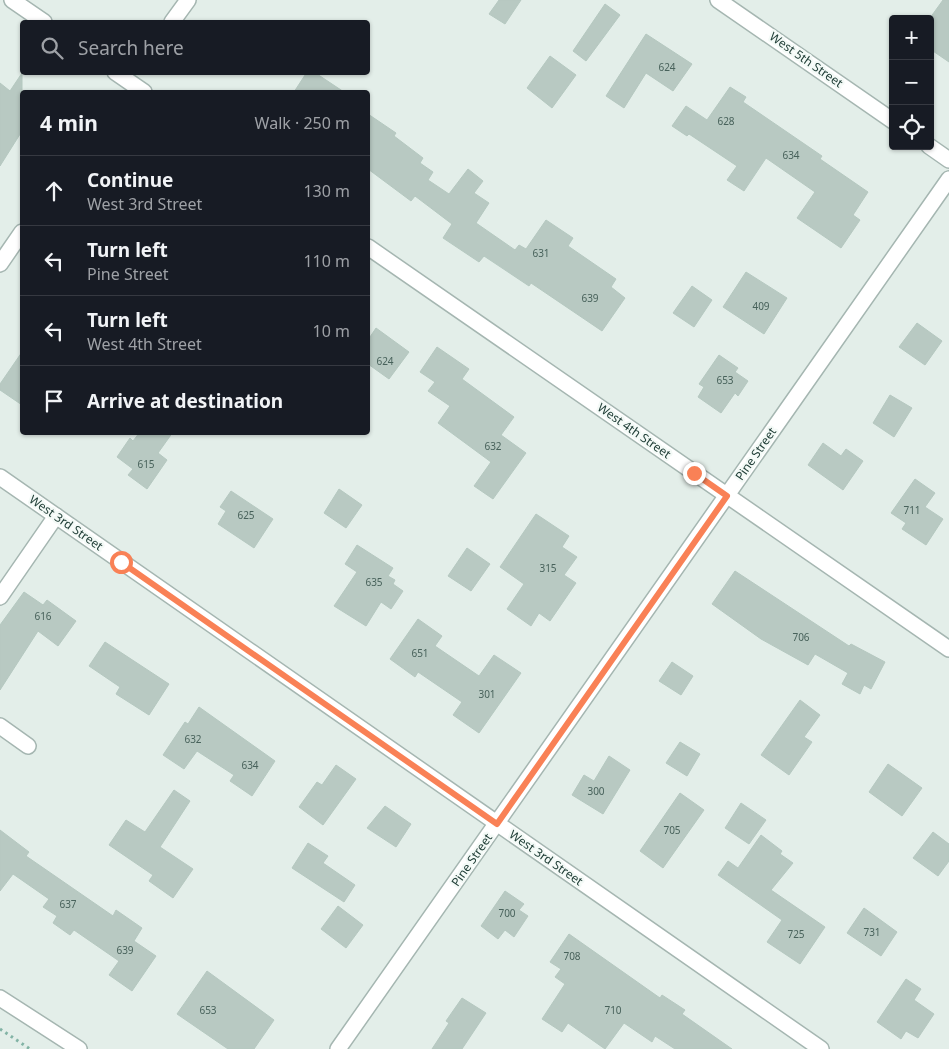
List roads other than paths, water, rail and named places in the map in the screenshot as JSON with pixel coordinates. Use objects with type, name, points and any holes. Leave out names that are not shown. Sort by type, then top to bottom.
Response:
[{"type":"street","points":[[12,0],[41,20]]},
{"type":"street","points":[[173,20],[188,0]]},
{"type":"street","name":"West 5th Street","points":[[718,0],[889,118]]},
{"type":"street","points":[[129,82],[141,90]]},
{"type":"street","points":[[934,150],[949,160]]},
{"type":"street","name":"Pine Street","points":[[338,1049],[949,179]]},
{"type":"street","points":[[0,264],[20,235]]},
{"type":"street","name":"West 4th Street","points":[[370,248],[949,650]]},
{"type":"street","name":"West 3rd Street","points":[[0,477],[821,1049]]},
{"type":"street","points":[[0,597],[56,516]]},
{"type":"street","points":[[0,726],[28,746]]},
{"type":"street","points":[[0,998],[80,1049]]}]
